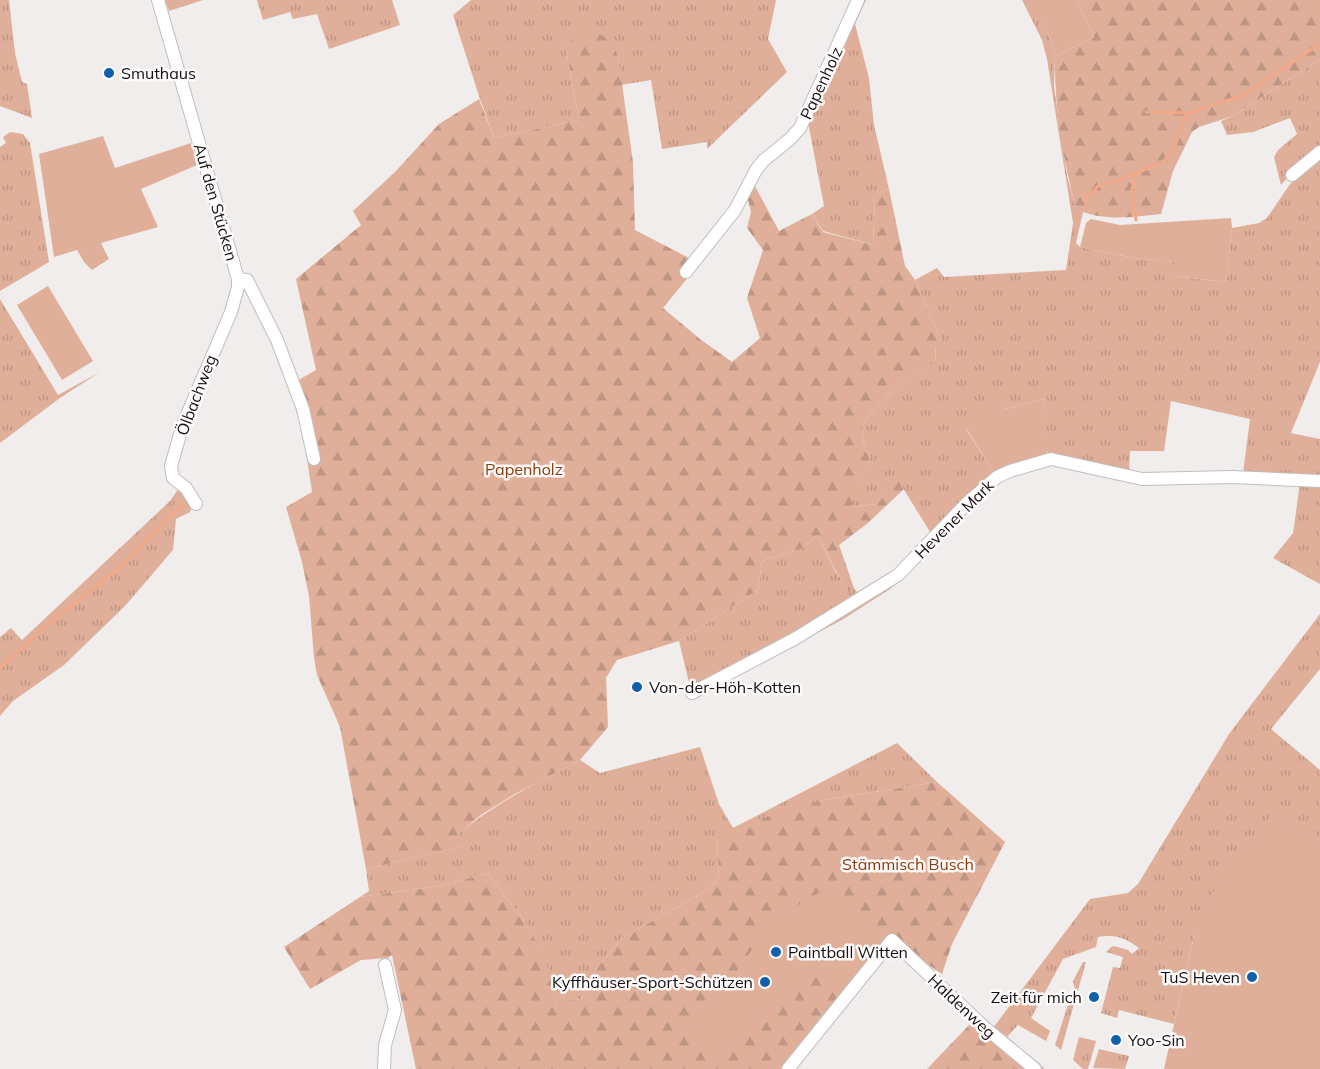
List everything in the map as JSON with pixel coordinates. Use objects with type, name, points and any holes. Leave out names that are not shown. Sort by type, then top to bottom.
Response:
[{"type":"street","name":"Auf den Stücken","points":[[158,0],[238,279],[247,280],[277,340],[303,410],[314,459]]},
{"type":"street","name":"Papenholz","points":[[686,272],[735,210],[763,161],[800,128],[858,0]]},
{"type":"street","points":[[1292,175],[1320,152]]},
{"type":"street","name":"Ölbachweg","points":[[196,504],[186,488],[173,478],[171,466],[191,403],[231,312],[238,279]]},
{"type":"street","name":"Hevener Mark","points":[[692,693],[796,638],[898,575],[967,503],[997,477],[1010,471],[1051,459],[1142,480],[1232,477],[1320,481]]},
{"type":"street","name":"Haldenweg","points":[[788,1069],[892,940],[982,1026],[1035,1069]]},
{"type":"street","points":[[384,1069],[385,1045],[395,1010],[385,965]]},
{"type":"green space","points":[[0,0],[9,0],[15,53],[22,82],[27,84],[32,118],[0,106]]},
{"type":"green space","points":[[165,0],[203,0],[169,11]]},
{"type":"green space","points":[[257,0],[392,0],[400,25],[329,49],[317,14],[293,19],[290,12],[263,20]]},
{"type":"green space","points":[[471,0],[776,0],[768,39],[787,72],[707,149],[707,142],[662,149],[651,80],[621,85],[618,56],[565,44],[579,120],[494,138],[453,15]]},
{"type":"green space","points":[[861,0],[866,0],[855,24],[869,78],[874,125],[889,189],[875,194],[873,245],[823,231],[812,214],[824,206],[807,117]]},
{"type":"green space","points":[[1022,0],[1032,0],[1050,37],[1055,56],[1054,87],[1067,176],[1076,208],[1083,212],[1076,243],[1080,247],[1134,258],[1175,262],[1174,276],[1226,282],[1232,228],[1259,223],[1267,218],[1290,184],[1320,158],[1320,362],[1291,433],[1320,439],[1320,475],[1243,473],[1250,419],[1171,401],[1164,451],[1130,451],[1129,474],[1165,475],[1140,477],[1140,482],[1048,463],[1044,399],[1005,409],[1002,405],[966,429],[995,474],[993,486],[958,518],[959,520],[916,566],[890,589],[842,620],[689,699],[690,687],[679,641],[758,590],[762,561],[801,549],[818,535],[834,569],[849,590],[854,588],[858,593],[874,584],[879,590],[888,584],[909,567],[935,540],[898,480],[877,504],[850,507],[870,458],[862,434],[867,418],[895,390],[936,360],[935,346],[941,340],[915,280],[937,268],[944,277],[1066,270],[1073,223],[1047,59],[1042,40]]},
{"type":"green space","points":[[1031,0],[1077,0],[1094,37],[1055,56],[1050,37]]},
{"type":"green space","points":[[1077,0],[1320,0],[1320,59],[1233,116],[1199,127],[1192,132],[1173,171],[1161,214],[1118,218],[1097,216],[1076,209],[1063,152],[1058,114],[1055,56],[1094,37]]},
{"type":"green space","name":"Papenholz","points":[[590,28],[611,41],[618,56],[633,162],[635,230],[689,258],[687,261],[690,275],[663,308],[732,362],[760,338],[747,298],[763,250],[747,228],[751,212],[747,196],[755,186],[779,231],[812,214],[823,232],[873,245],[875,194],[889,189],[905,266],[915,280],[941,340],[935,347],[936,361],[895,390],[867,418],[862,434],[870,458],[851,507],[877,504],[898,479],[904,489],[868,523],[839,545],[854,588],[849,591],[834,568],[818,535],[801,549],[762,561],[758,590],[679,641],[617,660],[606,678],[608,727],[580,760],[513,795],[481,815],[457,835],[465,846],[366,869],[340,727],[317,675],[309,596],[286,507],[312,492],[300,413],[290,385],[316,370],[296,279],[361,225],[353,211],[395,172],[439,124],[479,99],[494,138],[579,120],[565,44]]},
{"type":"green space","points":[[1320,59],[1320,148],[1293,171],[1281,185],[1274,157],[1278,150],[1297,134],[1290,118],[1253,132],[1227,135],[1221,121],[1233,116]]},
{"type":"green space","points":[[10,132],[23,134],[30,143],[49,262],[0,291],[0,147],[6,143],[3,137]]},
{"type":"green space","points":[[103,136],[115,168],[191,143],[197,165],[141,189],[158,227],[101,243],[109,259],[92,270],[77,250],[54,257],[39,154]]},
{"type":"green space","points":[[1231,218],[1226,282],[1174,276],[1174,262],[1134,258],[1080,247],[1086,223],[1091,219],[1120,225]]},
{"type":"green space","points":[[48,286],[93,361],[62,380],[17,305]]},
{"type":"green space","points":[[0,299],[58,395],[100,372],[60,398],[0,443]]},
{"type":"green space","points":[[1044,399],[1048,449],[1045,456],[995,474],[966,428],[1002,404],[1005,409]]},
{"type":"green space","points":[[1300,483],[1320,485],[1320,584],[1273,558],[1293,533]]},
{"type":"green space","points":[[179,488],[192,506],[190,512],[176,519],[173,550],[125,606],[64,665],[13,701],[0,716],[0,637],[11,628],[22,640],[170,501]]},
{"type":"green space","points":[[1320,614],[1320,669],[1271,729],[1320,770],[1320,844],[1195,931],[1174,1024],[1119,1010],[1117,1018],[1101,1013],[1113,967],[1120,968],[1123,957],[1106,952],[1114,946],[1128,950],[1132,954],[1139,948],[1129,942],[1115,937],[1098,937],[1096,947],[1063,959],[1031,1018],[1050,1031],[1046,1041],[1018,1025],[1007,1037],[1045,1069],[1042,1069],[993,1028],[1090,899],[1128,893],[1138,884],[1229,734]]},
{"type":"green space","points":[[897,743],[937,782],[823,800],[717,840],[719,876],[710,889],[622,938],[597,968],[581,999],[556,1003],[545,960],[525,922],[488,873],[439,886],[360,897],[369,891],[366,869],[464,846],[457,835],[486,813],[516,794],[580,760],[600,773],[700,747],[719,804],[733,828]]},
{"type":"green space","name":"Stämmisch Busch","points":[[937,782],[1005,842],[952,944],[942,974],[889,938],[783,1069],[416,1069],[392,955],[388,958],[361,960],[310,989],[284,947],[360,897],[439,886],[488,873],[525,922],[546,960],[556,1002],[581,999],[597,968],[622,938],[710,889],[719,876],[717,840],[732,828],[823,800]]},
{"type":"green space","name":"TuS Heven","points":[[1272,814],[1320,842],[1320,1069],[1164,1069],[1197,913]]},
{"type":"green space","name":"Kyffhäuser-Sport-Schützen","points":[[829,887],[886,939],[842,996],[818,968],[716,1055],[689,1038],[774,919]]},
{"type":"green space","points":[[1083,962],[1086,962],[1078,990],[1075,990],[1073,981]]},
{"type":"green space","points":[[1076,997],[1061,1050],[1055,1045],[1070,998]]},
{"type":"green space","points":[[972,1022],[1027,1069],[927,1069]]},
{"type":"green space","points":[[1079,1037],[1096,1041],[1088,1069],[1083,1069],[1073,1060]]},
{"type":"green space","points":[[1099,1049],[1129,1056],[1125,1069],[1093,1068]]},
{"type":"waterway","points":[[1088,209],[1085,196],[1089,196],[1098,186],[1161,163],[1168,157],[1175,146],[1184,121],[1191,113],[1242,96],[1320,44]]},
{"type":"waterway","points":[[1146,112],[1191,113]]},
{"type":"waterway","points":[[1136,174],[1132,189],[1136,220]]},
{"type":"waterway","points":[[0,668],[57,617],[121,567],[174,512],[185,505]]},
{"type":"place","name":"Smuthaus","points":[[109,73]]},
{"type":"place","name":"Von-der-Höh-Kotten","points":[[637,687]]},
{"type":"place","name":"Paintball Witten","points":[[776,952]]},
{"type":"place","name":"TuS Heven","points":[[1252,977]]},
{"type":"place","name":"Kyffhäuser-Sport-Schützen","points":[[765,982]]},
{"type":"place","name":"Zeit für mich","points":[[1094,997]]},
{"type":"place","name":"Yoo-Sin","points":[[1116,1040]]}]
